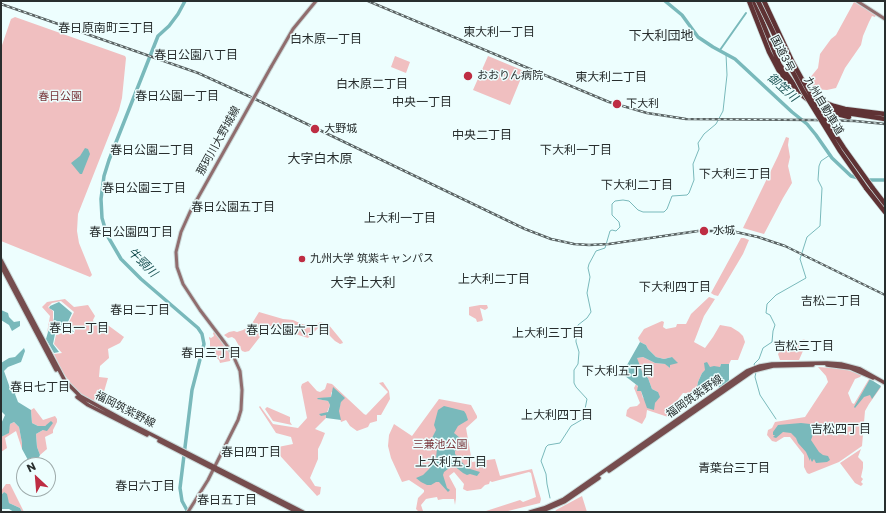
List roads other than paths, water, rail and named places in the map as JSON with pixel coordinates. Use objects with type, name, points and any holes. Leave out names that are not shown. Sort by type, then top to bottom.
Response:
[{"type":"highway","name":"国道3号","points":[[751,1],[780,70],[793,83],[822,104],[847,113],[885,118]]},
{"type":"highway","name":"九州自動車道","points":[[758,1],[806,96],[840,151],[885,212]]},
{"type":"highway","name":"九州自動車道","points":[[764,1],[792,61],[810,94],[844,148],[885,204]]},
{"type":"highway","name":"国道3号","points":[[822,104],[845,109],[885,114]]},
{"type":"highway","points":[[822,104],[840,104]]},
{"type":"highway","points":[[822,104],[830,112],[849,117]]},
{"type":"main road","name":"那珂川大野城線","points":[[188,512],[214,468],[238,420],[241,410],[242,395],[240,371],[232,353],[183,284],[177,267],[176,252],[181,232],[190,212],[293,28],[316,1]]},
{"type":"main road","points":[[857,1],[885,19]]},
{"type":"main road","name":"福岡筑紫野線","points":[[1,260],[60,372],[70,387],[86,401],[297,512]]},
{"type":"main road","name":"福岡筑紫野線","points":[[1,266],[61,379],[72,393],[88,405],[182,451]]},
{"type":"main road","name":"福岡筑紫野線","points":[[530,512],[544,509],[574,495],[740,380],[760,369],[779,366],[842,366],[860,372],[885,385]]},
{"type":"main road","name":"福岡筑紫野線","points":[[214,468],[303,512]]},
{"type":"main road","name":"福岡筑紫野線","points":[[540,512],[544,509]]},
{"type":"water","points":[[85,148],[88,149],[90,154],[82,174],[80,174],[71,163],[80,156]]},
{"type":"water","points":[[59,302],[72,313],[67,324],[74,332],[61,330],[55,334],[53,344],[59,352],[54,353],[46,339],[50,325],[53,323],[54,318],[54,311],[49,308],[50,306]]},
{"type":"water","points":[[1,310],[8,313],[9,317],[14,322],[20,321],[20,326],[12,331],[9,325],[1,320]]},
{"type":"water","points":[[640,342],[646,345],[656,357],[664,359],[672,357],[678,363],[670,365],[670,368],[665,364],[655,363],[643,357],[637,358],[643,374],[648,378],[652,389],[658,392],[660,397],[655,403],[654,410],[647,408],[641,391],[637,391],[638,386],[625,376],[623,372]]},
{"type":"water","points":[[24,348],[25,351],[21,362],[8,367],[4,371],[10,388],[17,390],[15,394],[18,402],[31,410],[32,423],[38,426],[45,426],[51,421],[53,423],[47,431],[43,430],[36,434],[37,447],[40,455],[39,457],[26,457],[22,449],[19,427],[14,422],[10,424],[9,433],[1,437],[1,424],[5,415],[1,411],[1,363],[9,358],[15,357]]},
{"type":"water","points":[[707,362],[710,367],[720,367],[721,364],[729,364],[729,380],[719,388],[717,382],[714,380],[710,382],[706,385],[700,396],[696,394],[698,382],[705,370],[704,363]]},
{"type":"water","points":[[870,379],[881,386],[872,399],[870,395],[864,397],[855,408],[854,407]]},
{"type":"water","points":[[333,387],[345,398],[341,402],[339,411],[341,420],[326,418],[326,415],[321,416],[319,414],[328,412],[330,405],[328,401],[317,399],[331,397]]},
{"type":"water","points":[[444,406],[464,411],[466,414],[468,420],[458,426],[454,433],[460,438],[457,441],[458,447],[455,454],[467,468],[480,472],[477,476],[470,474],[467,475],[453,465],[444,472],[443,475],[447,488],[450,490],[448,492],[439,482],[427,485],[416,478],[423,475],[430,468],[430,465],[436,458],[437,448],[432,443],[432,438],[436,430],[434,425],[438,410]]},
{"type":"water","points":[[801,423],[810,424],[815,429],[811,440],[819,452],[828,456],[830,460],[827,462],[816,463],[814,459],[812,462],[810,458],[810,461],[806,452],[791,433],[783,432],[776,438],[773,437],[775,435],[773,435],[773,432],[778,425]]},
{"type":"water","points":[[4,492],[7,494],[9,503],[20,508],[22,512],[1,509],[1,495]]},
{"type":"waterway","name":"牛頸川","points":[[185,1],[169,26],[158,36],[109,160],[104,176],[101,199],[102,218],[107,235],[121,259],[141,279],[198,328],[202,334],[204,344],[192,390],[180,488],[182,501],[188,512]]},
{"type":"waterway","name":"御笠川","points":[[665,1],[682,15],[698,37],[735,59],[807,124],[832,158],[851,176],[866,180],[885,180]]},
{"type":"waterway","points":[[720,50],[746,13]]},
{"type":"waterway","points":[[550,498],[546,474],[541,461],[546,447],[548,445],[560,443],[571,426],[583,419],[587,399],[574,383],[574,370],[578,364],[579,352],[576,342],[576,332],[578,325],[587,318],[591,312],[587,293],[590,277],[588,268],[589,264],[596,251],[605,248],[610,231],[616,231],[620,227],[619,222],[612,215],[612,204],[615,201],[623,200],[629,201],[638,210],[643,212],[664,212],[667,209],[672,196],[687,195],[689,193],[694,180],[693,164],[699,149],[698,143],[704,134],[716,124],[723,111],[727,75],[726,54]]},
{"type":"waterway","points":[[755,367],[754,364],[759,359],[763,348],[772,342],[775,325],[770,315],[766,313],[767,304],[776,295],[806,278],[800,259],[807,237],[820,226],[822,188],[818,180],[819,166],[821,161],[830,155]]},
{"type":"waterway","points":[[756,372],[755,377],[760,395],[776,419]]},
{"type":"railway","points":[[368,1],[609,102],[647,113],[686,119],[855,121],[885,124]]},
{"type":"railway","points":[[1,4],[198,73],[525,229],[551,239],[574,244],[589,245],[609,244],[698,231],[736,232],[758,237],[785,246],[885,295]]},
{"type":"place","name":"おおりん病院","points":[[468,76]]},
{"type":"place","name":"下大利","points":[[617,104]]},
{"type":"place","name":"大野城","points":[[315,129]]},
{"type":"place","name":"水城","points":[[704,231]]},
{"type":"place","name":"九州大学 筑紫キャンパス","points":[[302,259]]},
{"type":"district","name":"春日原南町三丁目","points":[[106,29]]},
{"type":"district","name":"東大利一丁目","points":[[499,33]]},
{"type":"district","name":"下大利団地","points":[[661,37]]},
{"type":"district","name":"白木原一丁目","points":[[326,40]]},
{"type":"district","name":"春日公園八丁目","points":[[196,56]]},
{"type":"district","name":"東大利二丁目","points":[[611,78]]},
{"type":"district","name":"白木原二丁目","points":[[372,85]]},
{"type":"district","name":"春日公園一丁目","points":[[177,97]]},
{"type":"district","name":"中央一丁目","points":[[422,103]]},
{"type":"district","name":"中央二丁目","points":[[482,136]]},
{"type":"district","name":"春日公園二丁目","points":[[152,151]]},
{"type":"district","name":"下大利一丁目","points":[[576,151]]},
{"type":"district","name":"大字白木原","points":[[320,160]]},
{"type":"district","name":"下大利三丁目","points":[[735,175]]},
{"type":"district","name":"下大利二丁目","points":[[637,186]]},
{"type":"district","name":"春日公園三丁目","points":[[144,189]]},
{"type":"district","name":"春日公園五丁目","points":[[233,208]]},
{"type":"district","name":"上大利一丁目","points":[[400,219]]},
{"type":"district","name":"春日公園四丁目","points":[[131,233]]},
{"type":"district","name":"上大利二丁目","points":[[494,280]]},
{"type":"district","name":"大字上大利","points":[[363,284]]},
{"type":"district","name":"下大利四丁目","points":[[675,288]]},
{"type":"district","name":"吉松二丁目","points":[[831,302]]},
{"type":"district","name":"春日二丁目","points":[[140,311]]},
{"type":"district","name":"春日一丁目","points":[[79,329]]},
{"type":"district","name":"春日公園六丁目","points":[[288,331]]},
{"type":"district","name":"上大利三丁目","points":[[548,334]]},
{"type":"district","name":"吉松三丁目","points":[[804,347]]},
{"type":"district","name":"春日三丁目","points":[[211,354]]},
{"type":"district","name":"下大利五丁目","points":[[618,372]]},
{"type":"district","name":"春日七丁目","points":[[40,388]]},
{"type":"district","name":"上大利四丁目","points":[[557,416]]},
{"type":"district","name":"吉松四丁目","points":[[841,430]]},
{"type":"district","name":"春日四丁目","points":[[251,453]]},
{"type":"district","name":"上大利五丁目","points":[[451,463]]},
{"type":"district","name":"青葉台三丁目","points":[[734,469]]},
{"type":"district","name":"春日六丁目","points":[[145,487]]},
{"type":"district","name":"春日五丁目","points":[[227,501]]},
{"type":"park label","name":"春日公園","points":[[60,97]]},
{"type":"park label","name":"三兼池公園","points":[[440,445]]}]
